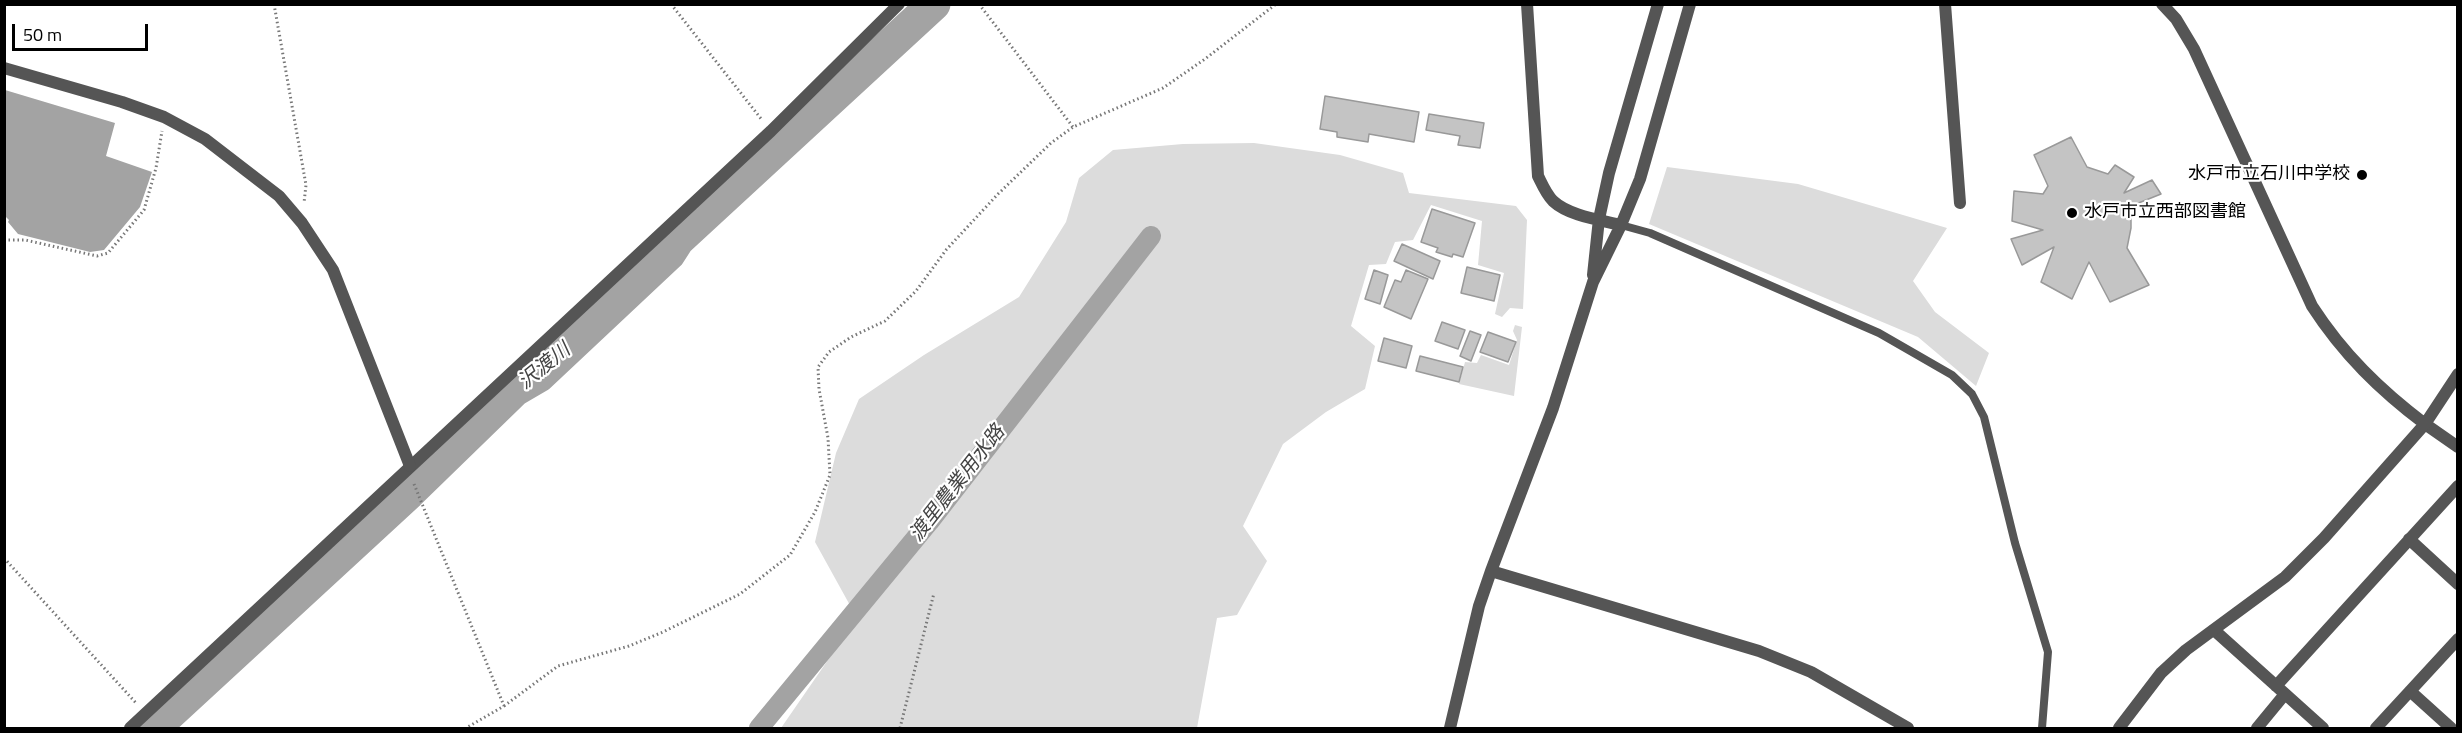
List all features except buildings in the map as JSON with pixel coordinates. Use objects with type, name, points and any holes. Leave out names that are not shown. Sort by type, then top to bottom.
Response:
[{"type":"street","points":[[130,729],[771,131],[899,4]]},
{"type":"street","points":[[1527,4],[1538,176],[1554,202],[1570,210],[1622,225]]},
{"type":"street","points":[[1593,282],[1599,219],[1609,173],[1658,4]]},
{"type":"street","points":[[1450,729],[1479,606],[1553,408],[1593,282],[1622,225],[1640,179],[1690,4]]},
{"type":"street","points":[[1945,4],[1960,203]]},
{"type":"street","points":[[2162,4],[2176,19],[2194,49],[2312,306],[2332,337],[2358,366],[2426,424],[2457,447]]},
{"type":"street","points":[[4,68],[122,102],[164,117],[205,139],[279,196],[302,223],[333,270],[410,466]]},
{"type":"street","points":[[2119,729],[2161,673],[2186,650],[2285,577],[2324,538],[2426,424],[2457,374]]},
{"type":"street","points":[[2257,729],[2281,690],[2457,486]]},
{"type":"street","points":[[2409,539],[2457,584]]},
{"type":"street","points":[[1491,571],[1759,651],[1811,672],[1908,729]]},
{"type":"street","points":[[2214,630],[2323,729]]},
{"type":"street","points":[[2376,729],[2457,639]]},
{"type":"street","points":[[2410,691],[2451,729]]},
{"type":"lane","points":[[1622,225],[1650,233],[1879,333],[1952,375],[1972,394],[1984,417],[2014,543],[2048,652],[2042,729]]},
{"type":"path","points":[[274,4],[306,185],[302,223]]},
{"type":"path","points":[[671,4],[771,131]]},
{"type":"path","points":[[979,4],[1073,127]]},
{"type":"path","points":[[466,729],[504,706],[558,666],[629,646],[663,632],[740,594],[790,555],[815,512],[830,475],[828,438],[819,389],[818,367],[829,352],[850,337],[885,321],[916,291],[946,250],[998,194],[1051,143],[1073,127],[1163,88],[1276,4]]},
{"type":"path","points":[[4,240],[25,240],[97,256],[108,253],[144,210],[156,168],[164,117]]},
{"type":"path","points":[[417,492],[504,706]]},
{"type":"path","points":[[4,558],[146,714]]},
{"type":"path","points":[[900,729],[934,593]]},
{"type":"shaded area","points":[[5,90],[115,123],[106,156],[152,172],[140,207],[104,250],[90,252],[18,234],[8,222],[9,220],[4,215]]},
{"type":"shaded area","points":[[1254,143],[1340,155],[1403,173],[1409,193],[1516,206],[1527,220],[1523,309],[1510,308],[1502,317],[1495,314],[1504,273],[1478,265],[1482,221],[1431,205],[1413,240],[1395,242],[1386,264],[1369,265],[1351,326],[1375,346],[1365,389],[1326,412],[1283,444],[1243,526],[1267,561],[1237,615],[1217,618],[1197,728],[781,728],[857,618],[815,542],[836,453],[859,399],[924,355],[1019,297],[1066,222],[1079,178],[1113,150],[1183,144]]},
{"type":"shaded area","points":[[1667,167],[1798,184],[1947,228],[1913,281],[1935,312],[1989,353],[1976,386],[1918,337],[1649,224]]},
{"type":"shaded area","points":[[1515,325],[1522,327],[1514,396],[1459,384],[1465,362],[1477,363],[1481,355],[1509,365],[1517,340],[1513,331]]},
{"type":"waterway","name":"沢渡川","points":[[154,728],[409,493],[515,390],[539,376],[669,254],[678,240],[934,4]]},
{"type":"waterway","name":"渡里農業用水路","points":[[759,728],[929,522],[1151,236]]},
{"type":"place","name":"水戸市立石川中学校","points":[[2362,175]]},
{"type":"place","name":"水戸市立西部図書館","points":[[2072,213]]}]
